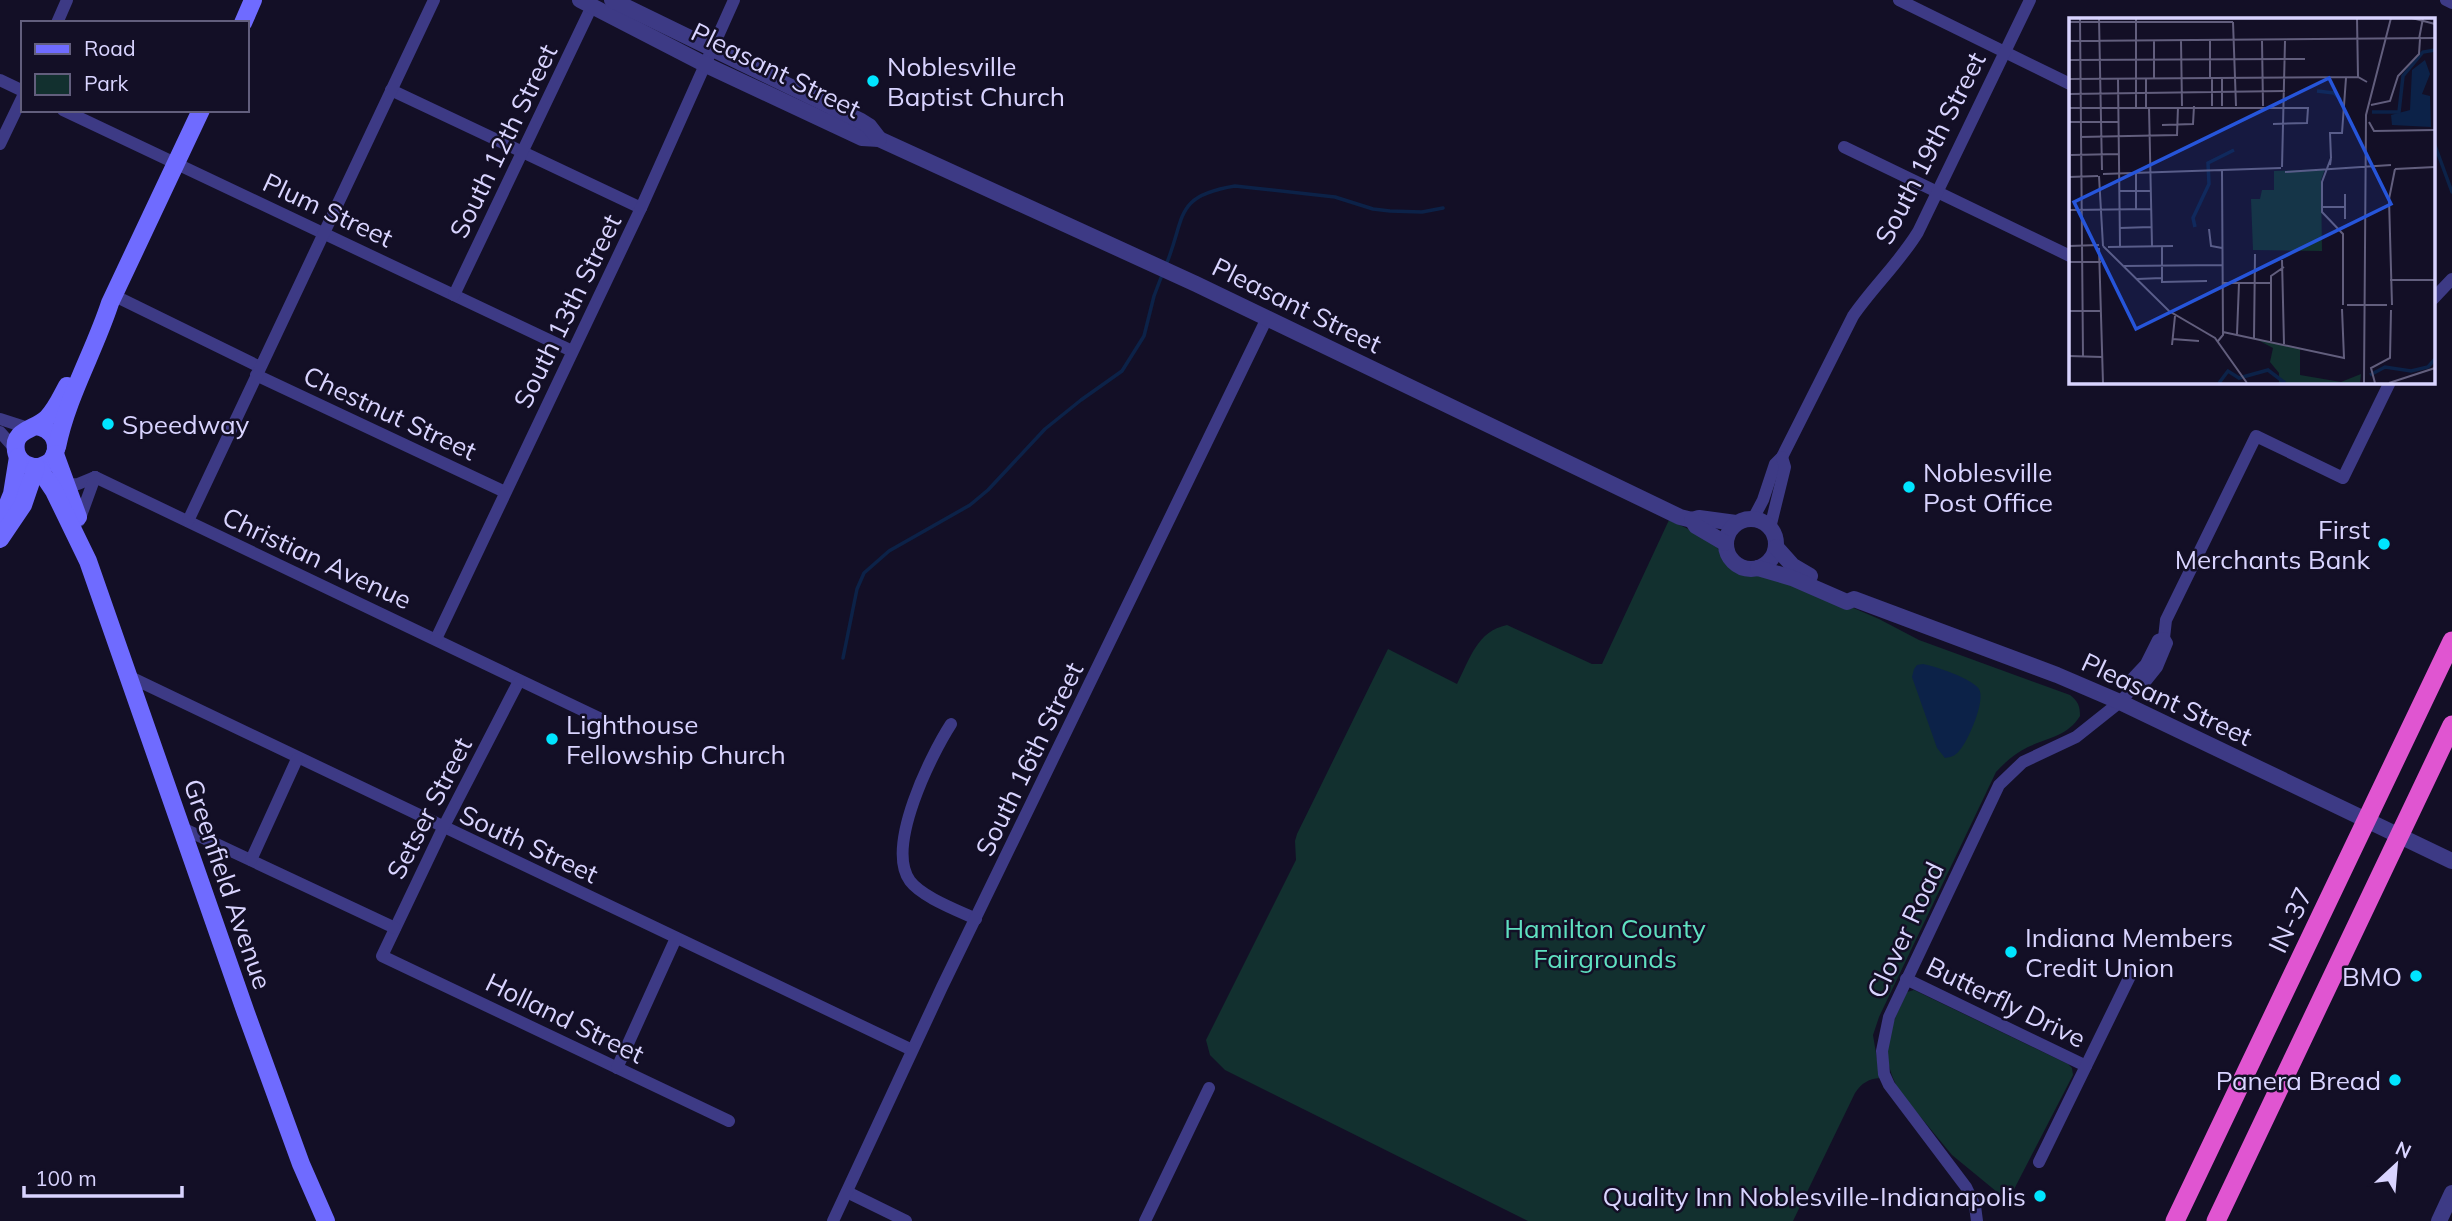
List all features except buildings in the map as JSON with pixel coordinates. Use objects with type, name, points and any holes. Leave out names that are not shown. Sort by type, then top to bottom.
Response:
[{"type":"highway","name":"IN-37","points":[[2175,1221],[2452,641]]},
{"type":"highway","points":[[2216,1221],[2452,725]]},
{"type":"main road","points":[[244,21],[253,0]]},
{"type":"main road","points":[[17,453],[25,464],[37,467],[51,461],[61,428],[112,299],[200,112]]},
{"type":"main road","points":[[0,523],[12,494],[18,437],[44,421],[54,411],[98,320],[112,299]]},
{"type":"main road","points":[[31,427],[48,430],[56,440],[56,450]]},
{"type":"main road","name":"Greenfield Avenue","points":[[56,450],[60,488],[301,1164],[326,1221]]},
{"type":"main road","points":[[0,539],[23,505],[37,467]]},
{"type":"main road","name":"Greenfield Avenue","points":[[37,467],[60,488],[79,521],[88,561]]},
{"type":"street","points":[[58,21],[67,0]]},
{"type":"street","points":[[188,521],[434,0]]},
{"type":"street","name":"Pleasant Street","points":[[612,0],[869,125],[879,139]]},
{"type":"street","name":"South 13th Street","points":[[436,639],[641,208],[734,0]]},
{"type":"street","points":[[1899,0],[2069,83]]},
{"type":"street","name":"South 19th Street","points":[[1753,519],[1763,500],[1775,464],[1782,457],[1853,316],[1865,298],[1907,251],[2030,0]]},
{"type":"street","points":[[2446,0],[2452,3]]},
{"type":"street","name":"Pleasant Street","points":[[586,3],[706,65],[862,138],[879,139],[1166,271],[1679,517],[1736,523]]},
{"type":"street","name":"South 12th Street","points":[[454,295],[523,152],[586,3]]},
{"type":"street","points":[[0,80],[21,93]]},
{"type":"street","points":[[391,89],[641,208]]},
{"type":"street","points":[[0,144],[21,98]]},
{"type":"street","name":"Plum Street","points":[[67,112],[572,351]]},
{"type":"street","points":[[1844,147],[2069,256]]},
{"type":"street","points":[[2434,298],[2452,279]]},
{"type":"street","name":"Chestnut Street","points":[[112,299],[505,492]]},
{"type":"street","name":"South 16th Street","points":[[833,1221],[912,1050],[1267,318]]},
{"type":"street","name":"Clover Road","points":[[1977,1221],[1975,1206],[1966,1187],[1896,1095],[1884,1074],[1882,1051],[1885,1029],[1906,979],[1994,793],[2006,776],[2023,762],[2076,737],[2132,689],[2141,687],[2157,667],[2167,643],[2164,638],[2166,620],[2256,436],[2343,478],[2390,383]]},
{"type":"street","points":[[0,419],[31,427]]},
{"type":"street","points":[[0,432],[17,453]]},
{"type":"street","name":"South 19th Street","points":[[1770,528],[1785,467],[1782,457]]},
{"type":"street","points":[[28,492],[78,484],[95,477]]},
{"type":"street","points":[[79,521],[95,477]]},
{"type":"street","name":"Christian Avenue","points":[[95,477],[603,720]]},
{"type":"street","points":[[1753,519],[1760,520],[1770,528],[1776,547],[1772,559],[1758,568],[1742,568],[1729,558],[1725,543],[1727,534],[1736,523],[1753,519]]},
{"type":"street","name":"Pleasant Street","points":[[1692,520],[1696,526],[1725,543]]},
{"type":"street","name":"Pleasant Street","points":[[1776,547],[1793,566],[1851,593],[1854,600]]},
{"type":"street","name":"Pleasant Street","points":[[1758,568],[1792,578],[1847,602],[1854,600],[2057,675],[2120,702],[2452,861]]},
{"type":"street","name":"South Street","points":[[128,676],[912,1050]]},
{"type":"street","name":"Setser Street","points":[[382,956],[443,828],[519,681]]},
{"type":"street","points":[[951,724],[933,753],[918,788],[902,846],[902,862],[909,880],[919,890],[976,919]]},
{"type":"street","points":[[251,860],[297,758]]},
{"type":"street","points":[[179,827],[395,928]]},
{"type":"street","points":[[617,1068],[676,939]]},
{"type":"street","name":"Holland Street","points":[[382,956],[729,1121]]},
{"type":"street","points":[[2039,1162],[2133,970]]},
{"type":"street","name":"Butterfly Drive","points":[[1906,979],[2086,1066]]},
{"type":"street","points":[[1145,1221],[1209,1088]]},
{"type":"street","points":[[847,1192],[906,1221]]},
{"type":"street","points":[[2439,1221],[2452,1193]]},
{"type":"green space","name":"Hamilton County Fairgrounds","points":[[1669,520],[1714,541],[1721,554],[1734,568],[1747,574],[1784,578],[1879,619],[1919,640],[2070,695],[2078,704],[2080,716],[2063,732],[2024,749],[1996,772],[1879,1017],[1873,1035],[1880,1078],[1866,1082],[1855,1093],[1793,1221],[1528,1221],[1225,1070],[1210,1055],[1206,1040],[1296,860],[1297,834],[1388,649],[1457,684],[1481,640],[1488,633],[1507,625],[1592,664],[1602,664]]},
{"type":"green space","points":[[1914,990],[2072,1068],[2073,1075],[2008,1201],[1952,1155],[1899,1091],[1892,1076],[1888,1063],[1888,1040],[1907,992]]},
{"type":"water","points":[[1923,664],[1962,677],[1975,685],[1981,694],[1971,730],[1963,746],[1951,757],[1945,758],[1937,748],[1912,677],[1917,665]]},
{"type":"waterway","points":[[2434,143],[2452,192]]},
{"type":"waterway","points":[[1166,265],[1185,211],[1191,203],[1215,190],[1235,186],[1335,197],[1373,209],[1390,211],[1422,212],[1443,208]]},
{"type":"waterway","points":[[843,658],[857,589],[864,573],[889,551],[970,505],[988,490],[1045,429],[1122,371],[1144,336],[1162,275]]},
{"type":"place","name":"Noblesville Baptist Church","points":[[873,81]]},
{"type":"place","name":"Speedway","points":[[108,424]]},
{"type":"place","name":"Noblesville Post Office","points":[[1909,487]]},
{"type":"place","name":"First Merchants Bank","points":[[2384,544]]},
{"type":"place","name":"Lighthouse Fellowship Church","points":[[552,739]]},
{"type":"place","name":"Indiana Members Credit Union","points":[[2011,952]]},
{"type":"place","name":"BMO","points":[[2416,976]]},
{"type":"place","name":"Panera Bread","points":[[2395,1080]]},
{"type":"place","name":"Quality Inn Noblesville-Indianapolis","points":[[2040,1196]]}]
